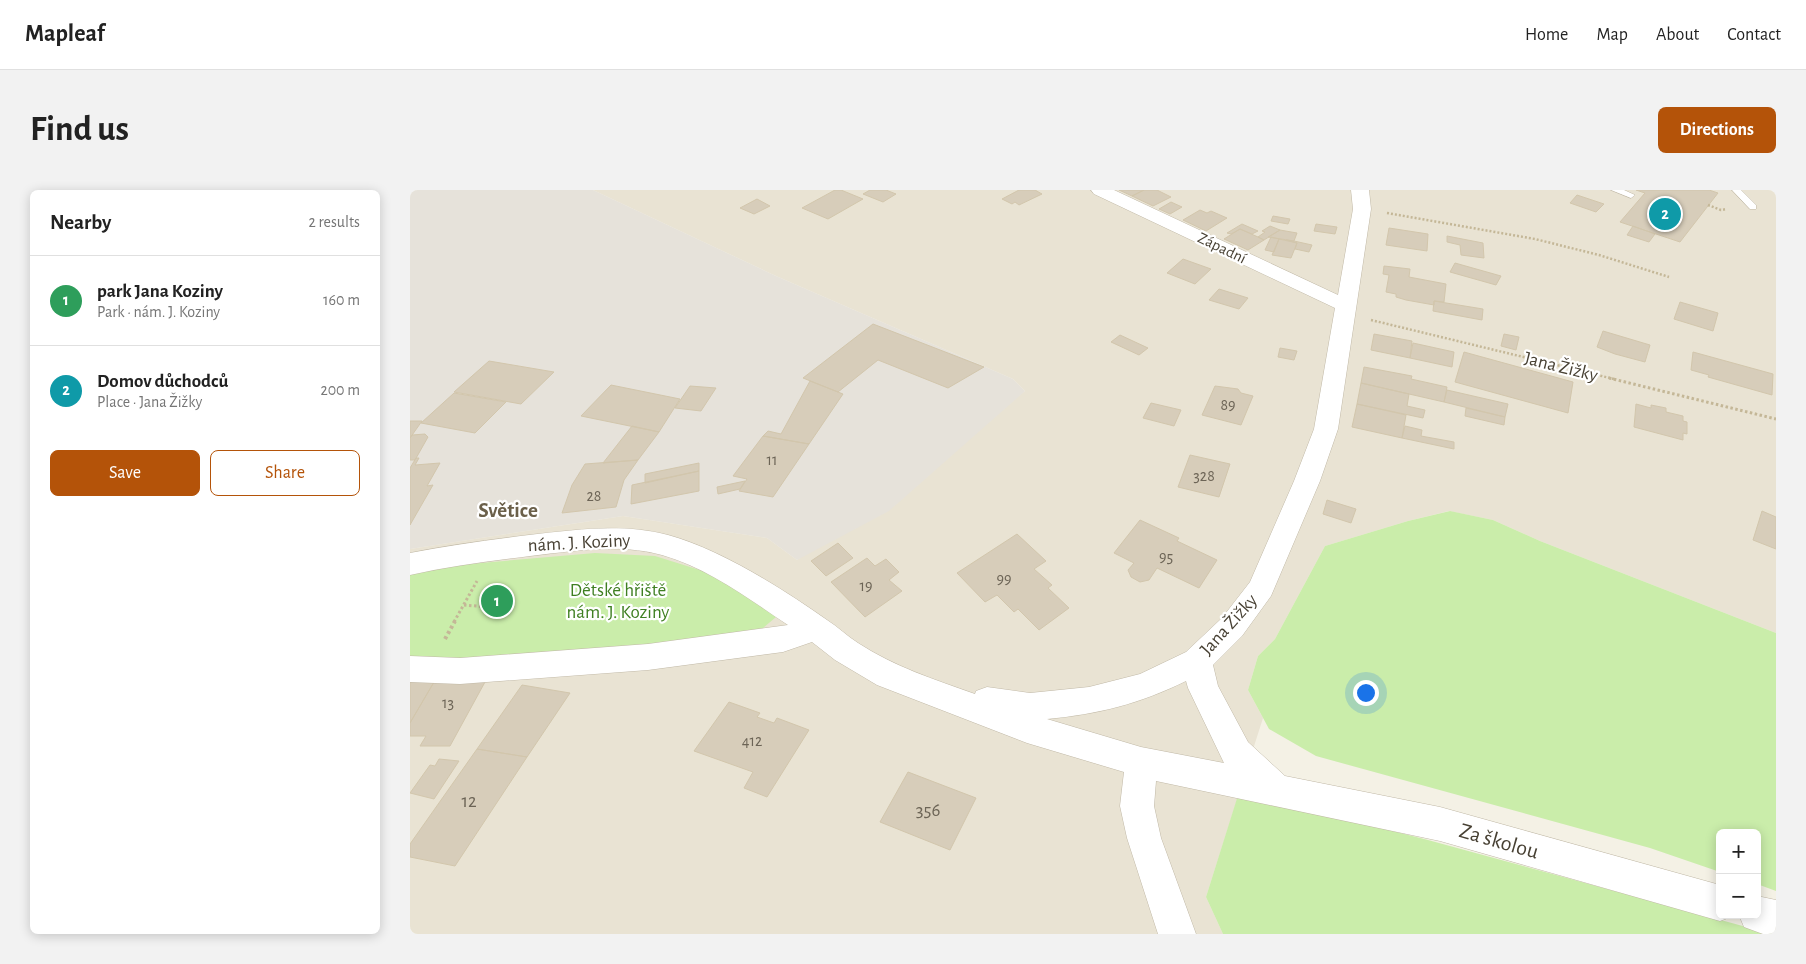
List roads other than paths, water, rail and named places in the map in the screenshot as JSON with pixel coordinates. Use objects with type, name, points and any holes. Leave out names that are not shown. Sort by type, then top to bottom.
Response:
[{"type":"street","name":"Západní","points":[[1100,190],[1314,292],[1345,309]]},
{"type":"street","name":"Jana Žižky","points":[[946,696],[1030,707],[1089,701],[1145,686],[1196,661],[1232,627],[1261,588],[1307,481],[1326,429],[1361,199]]},
{"type":"street","name":"nám. J. Koziny","points":[[410,564],[451,555],[588,539],[635,539],[668,546],[720,568],[816,628],[846,651],[888,676],[946,696]]},
{"type":"street","points":[[419,670],[460,671],[648,657],[782,639],[816,628]]},
{"type":"street","points":[[1196,661],[1203,688],[1236,753],[1276,790]]},
{"type":"street","name":"Za školou","points":[[946,696],[1027,728],[1141,762],[1440,824],[1716,903]]},
{"type":"street","points":[[1141,762],[1137,806],[1144,838],[1177,934]]},
{"type":"street","points":[[1761,915],[1776,920]]},
{"type":"lane","points":[[1615,190],[1631,195]]},
{"type":"lane","points":[[1736,190],[1753,207]]},
{"type":"place","name":"Domov důchodců","points":[[1665,214]]},
{"type":"place","name":"park Jana Koziny","points":[[497,601]]},
{"type":"district","name":"Světice","points":[[508,510]]},
{"type":"park label","name":"Dětské hřiště nám. J. Koziny","points":[[618,601]]}]
